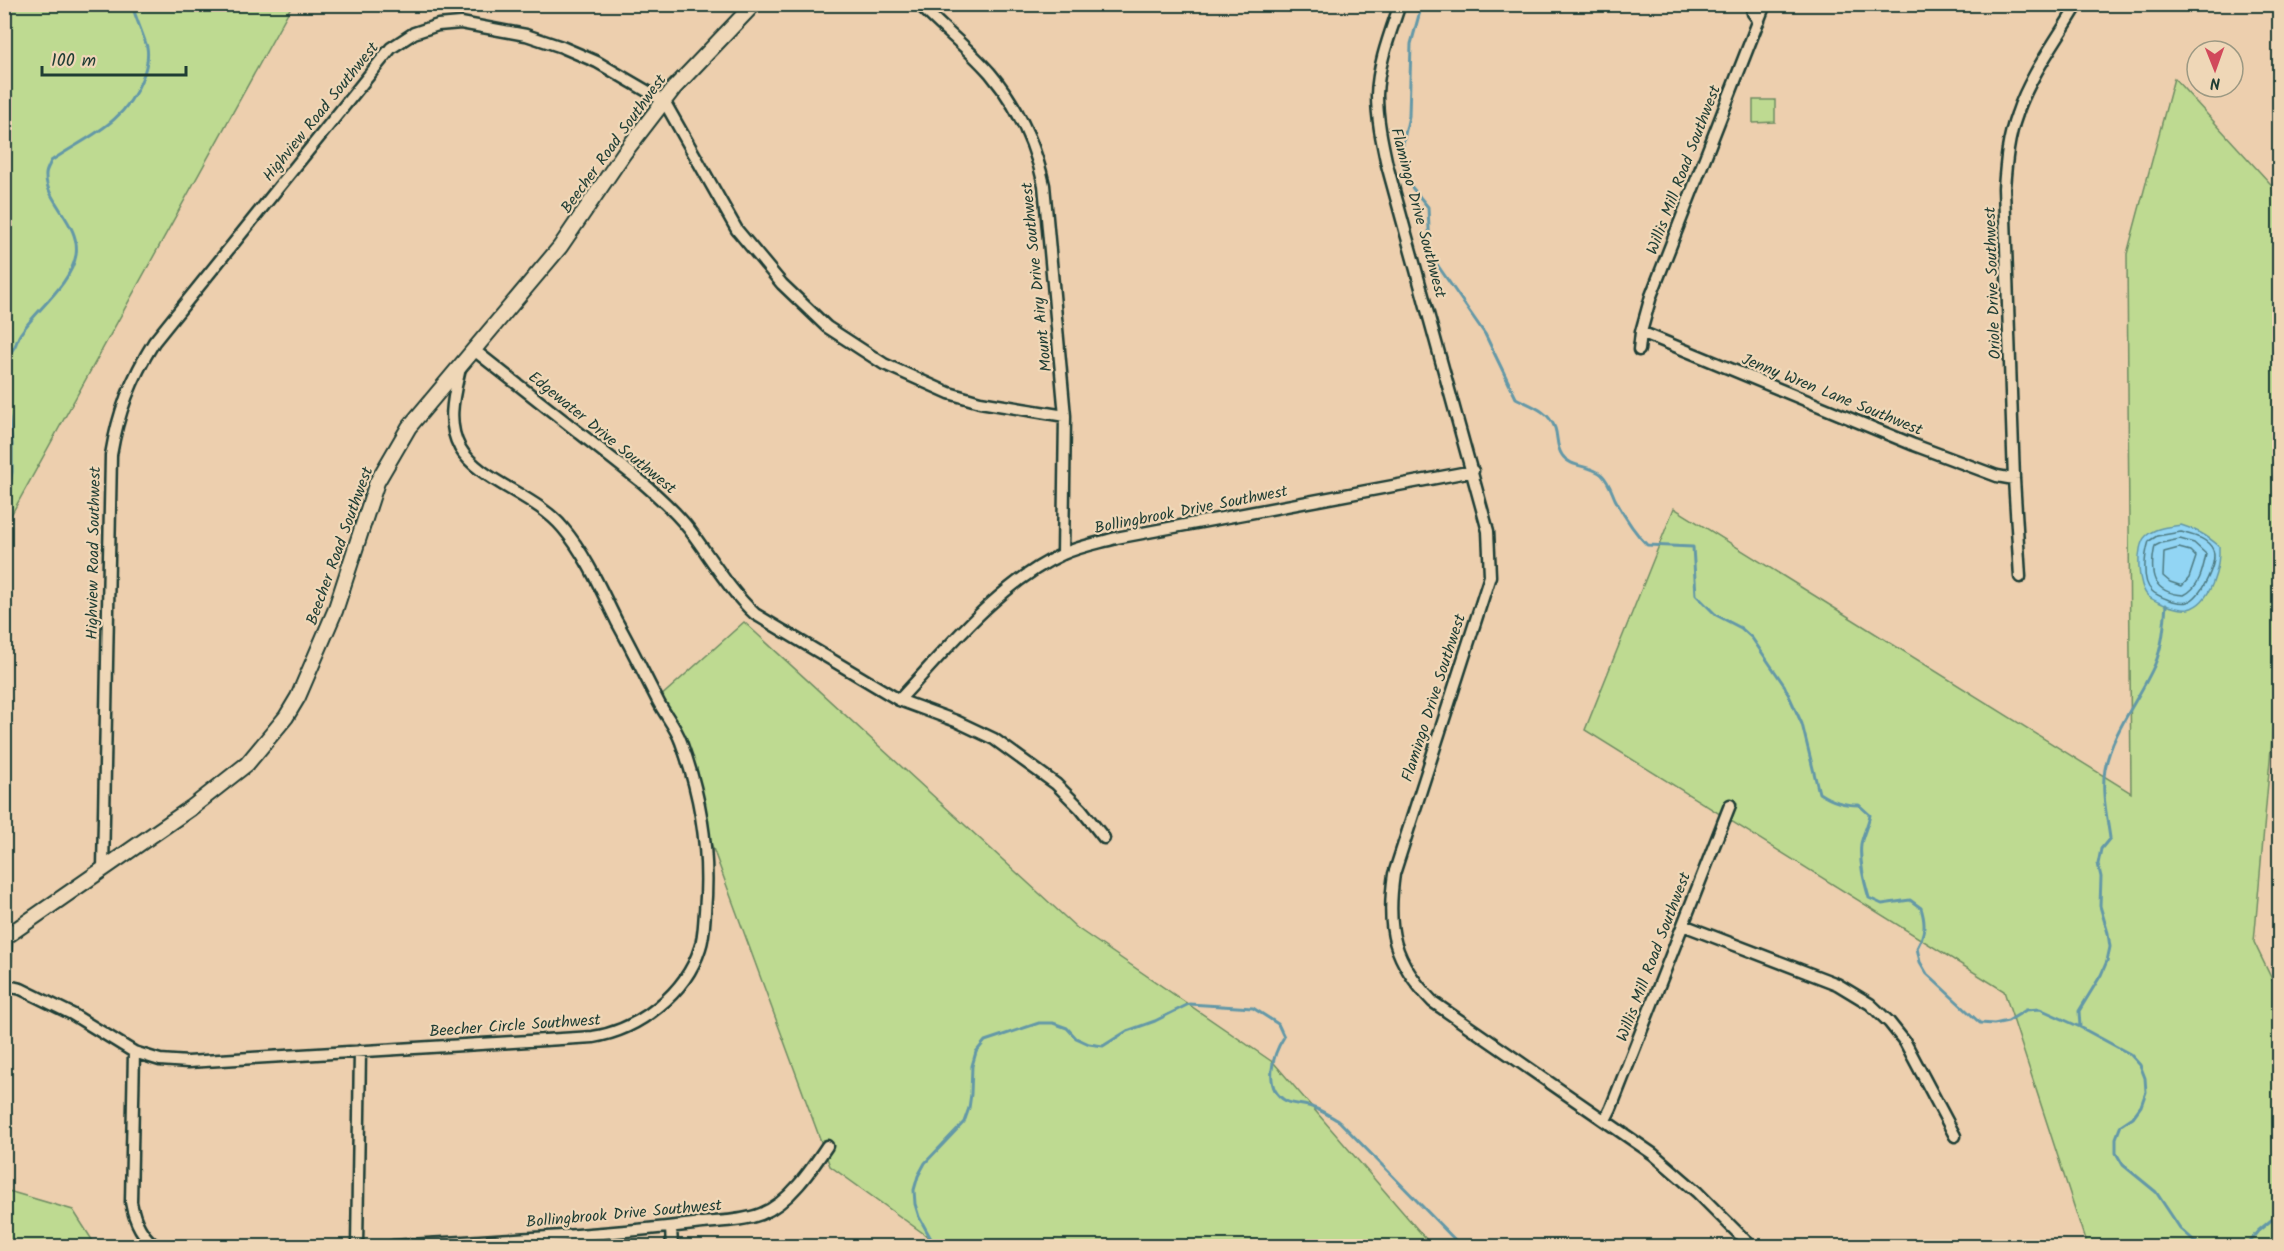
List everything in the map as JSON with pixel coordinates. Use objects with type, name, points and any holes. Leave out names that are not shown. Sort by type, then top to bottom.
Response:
[{"type":"street","name":"Mount Airy Drive Southwest","points":[[919,4],[981,64],[1003,90],[1018,113],[1044,185],[1065,416],[1064,554]]},
{"type":"street","name":"Flamingo Drive Southwest","points":[[1400,4],[1381,64],[1377,95],[1379,126],[1387,165],[1488,531],[1490,576],[1394,874],[1390,904],[1392,932],[1407,971],[1433,1002],[1653,1154],[1697,1192],[1751,1246]]},
{"type":"street","points":[[1751,4],[1753,13],[1759,21]]},
{"type":"street","name":"Willis Mill Road Southwest","points":[[1639,350],[1641,332],[1651,296],[1765,4]]},
{"type":"street","name":"Oriole Drive Southwest","points":[[2020,577],[2014,479],[2004,188],[2006,162],[2017,113],[2030,84],[2078,4]]},
{"type":"street","name":"Beecher Road Southwest","points":[[5,937],[191,808],[247,764],[286,717],[303,686],[335,611],[377,482],[410,427],[560,246],[624,153],[674,88],[750,6]]},
{"type":"street","name":"Highview Road Southwest","points":[[103,869],[111,455],[124,398],[137,369],[154,342],[391,48],[414,33],[438,25],[461,23],[526,35],[597,62],[664,101]]},
{"type":"street","points":[[664,101],[737,230],[782,284],[827,327],[884,364],[949,393],[980,402],[1065,416]]},
{"type":"street","name":"Jenny Wren Lane Southwest","points":[[1641,332],[1914,445],[1997,476],[2014,479]]},
{"type":"street","name":"Edgewater Drive Southwest","points":[[474,350],[634,475],[667,505],[689,529],[737,598],[755,614],[899,699],[956,721],[994,739],[1056,784],[1081,809],[1104,838]]},
{"type":"street","name":"Beecher Circle Southwest","points":[[5,937],[4,984],[21,989],[72,1014],[134,1052],[160,1060],[188,1062],[606,1035],[654,1011],[679,986],[697,957],[704,930],[707,889],[699,807],[680,740],[576,544],[548,512],[519,492],[481,471],[460,447],[453,431],[451,414],[460,367]]},
{"type":"street","name":"Bollingbrook Drive Southwest","points":[[899,699],[998,597],[1031,572],[1064,554],[1116,538],[1473,471]]},
{"type":"street","name":"Willis Mill Road Southwest","points":[[1605,1120],[1730,805]]},
{"type":"street","points":[[1683,925],[1837,984],[1870,1004],[1905,1042],[1955,1136]]},
{"type":"street","points":[[134,1052],[131,1202],[138,1225],[156,1246]]},
{"type":"street","points":[[357,1246],[360,1052]]},
{"type":"street","name":"Bollingbrook Drive Southwest","points":[[393,1246],[671,1228],[744,1219],[764,1213],[801,1183],[827,1146]]},
{"type":"street","points":[[671,1228],[672,1246]]},
{"type":"green space","points":[[4,5],[292,5],[5,526],[4,526]]},
{"type":"green space","points":[[2174,78],[2185,90],[2185,99],[2193,99],[2279,193],[2280,646],[2254,942],[2279,994],[2279,1246],[2087,1246],[2004,991],[1585,730],[1674,508],[2131,793],[2127,254]]},
{"type":"green space","points":[[1753,100],[1775,100],[1775,122],[1753,123]]},
{"type":"green space","points":[[744,622],[1077,928],[1274,1063],[1432,1246],[941,1246],[830,1166],[658,699]]},
{"type":"green space","points":[[5,1190],[73,1210],[96,1246],[5,1246]]},
{"type":"water","points":[[2181,525],[2201,533],[2219,546],[2216,573],[2209,592],[2196,605],[2188,609],[2165,605],[2149,597],[2142,585],[2139,566],[2140,548],[2146,536],[2158,529]]},
{"type":"waterway","points":[[4,366],[21,333],[68,276],[76,255],[73,233],[47,184],[46,172],[51,161],[115,119],[134,95],[146,67],[147,47],[133,8],[134,4]]},
{"type":"waterway","points":[[1422,4],[1411,44],[1409,116],[1402,158],[1410,185],[1428,207],[1430,250],[1436,263],[1485,334],[1516,398],[1548,417],[1555,428],[1560,452],[1566,459],[1575,465],[1592,469],[1602,475],[1625,517],[1647,545],[1693,547],[1696,595],[1716,615],[1741,628],[1752,638],[1784,685],[1802,724],[1819,793],[1829,799],[1859,805],[1870,815],[1861,851],[1862,871],[1869,898],[1882,904],[1910,900],[1921,908],[1924,928],[1917,948],[1920,962],[1927,974],[1980,1023],[1994,1024],[2008,1021],[2026,1010],[2040,1009],[2130,1054],[2140,1065],[2145,1078],[2146,1092],[2141,1106],[2133,1117],[2121,1125],[2116,1138],[2116,1153],[2123,1165],[2156,1192],[2180,1228],[2200,1246]]},
{"type":"waterway","points":[[4,377],[12,444],[12,472],[4,522]]},
{"type":"waterway","points":[[2080,1027],[2079,1011],[2101,975],[2110,947],[2100,906],[2101,877],[2098,864],[2101,849],[2110,838],[2104,795],[2105,769],[2114,741],[2158,657],[2166,605]]},
{"type":"waterway","points":[[935,1246],[919,1217],[914,1190],[925,1163],[964,1122],[969,1108],[972,1066],[976,1052],[985,1041],[1039,1023],[1053,1023],[1067,1028],[1076,1038],[1089,1044],[1103,1046],[1127,1031],[1155,1021],[1189,1004],[1253,1008],[1278,1024],[1284,1037],[1273,1061],[1272,1080],[1279,1095],[1286,1101],[1311,1107],[1339,1121],[1461,1246]]},
{"type":"waterway","points":[[2246,1246],[2258,1231],[2280,1213]]},
{"type":"waterway","points":[[4,1242],[9,1246]]}]
